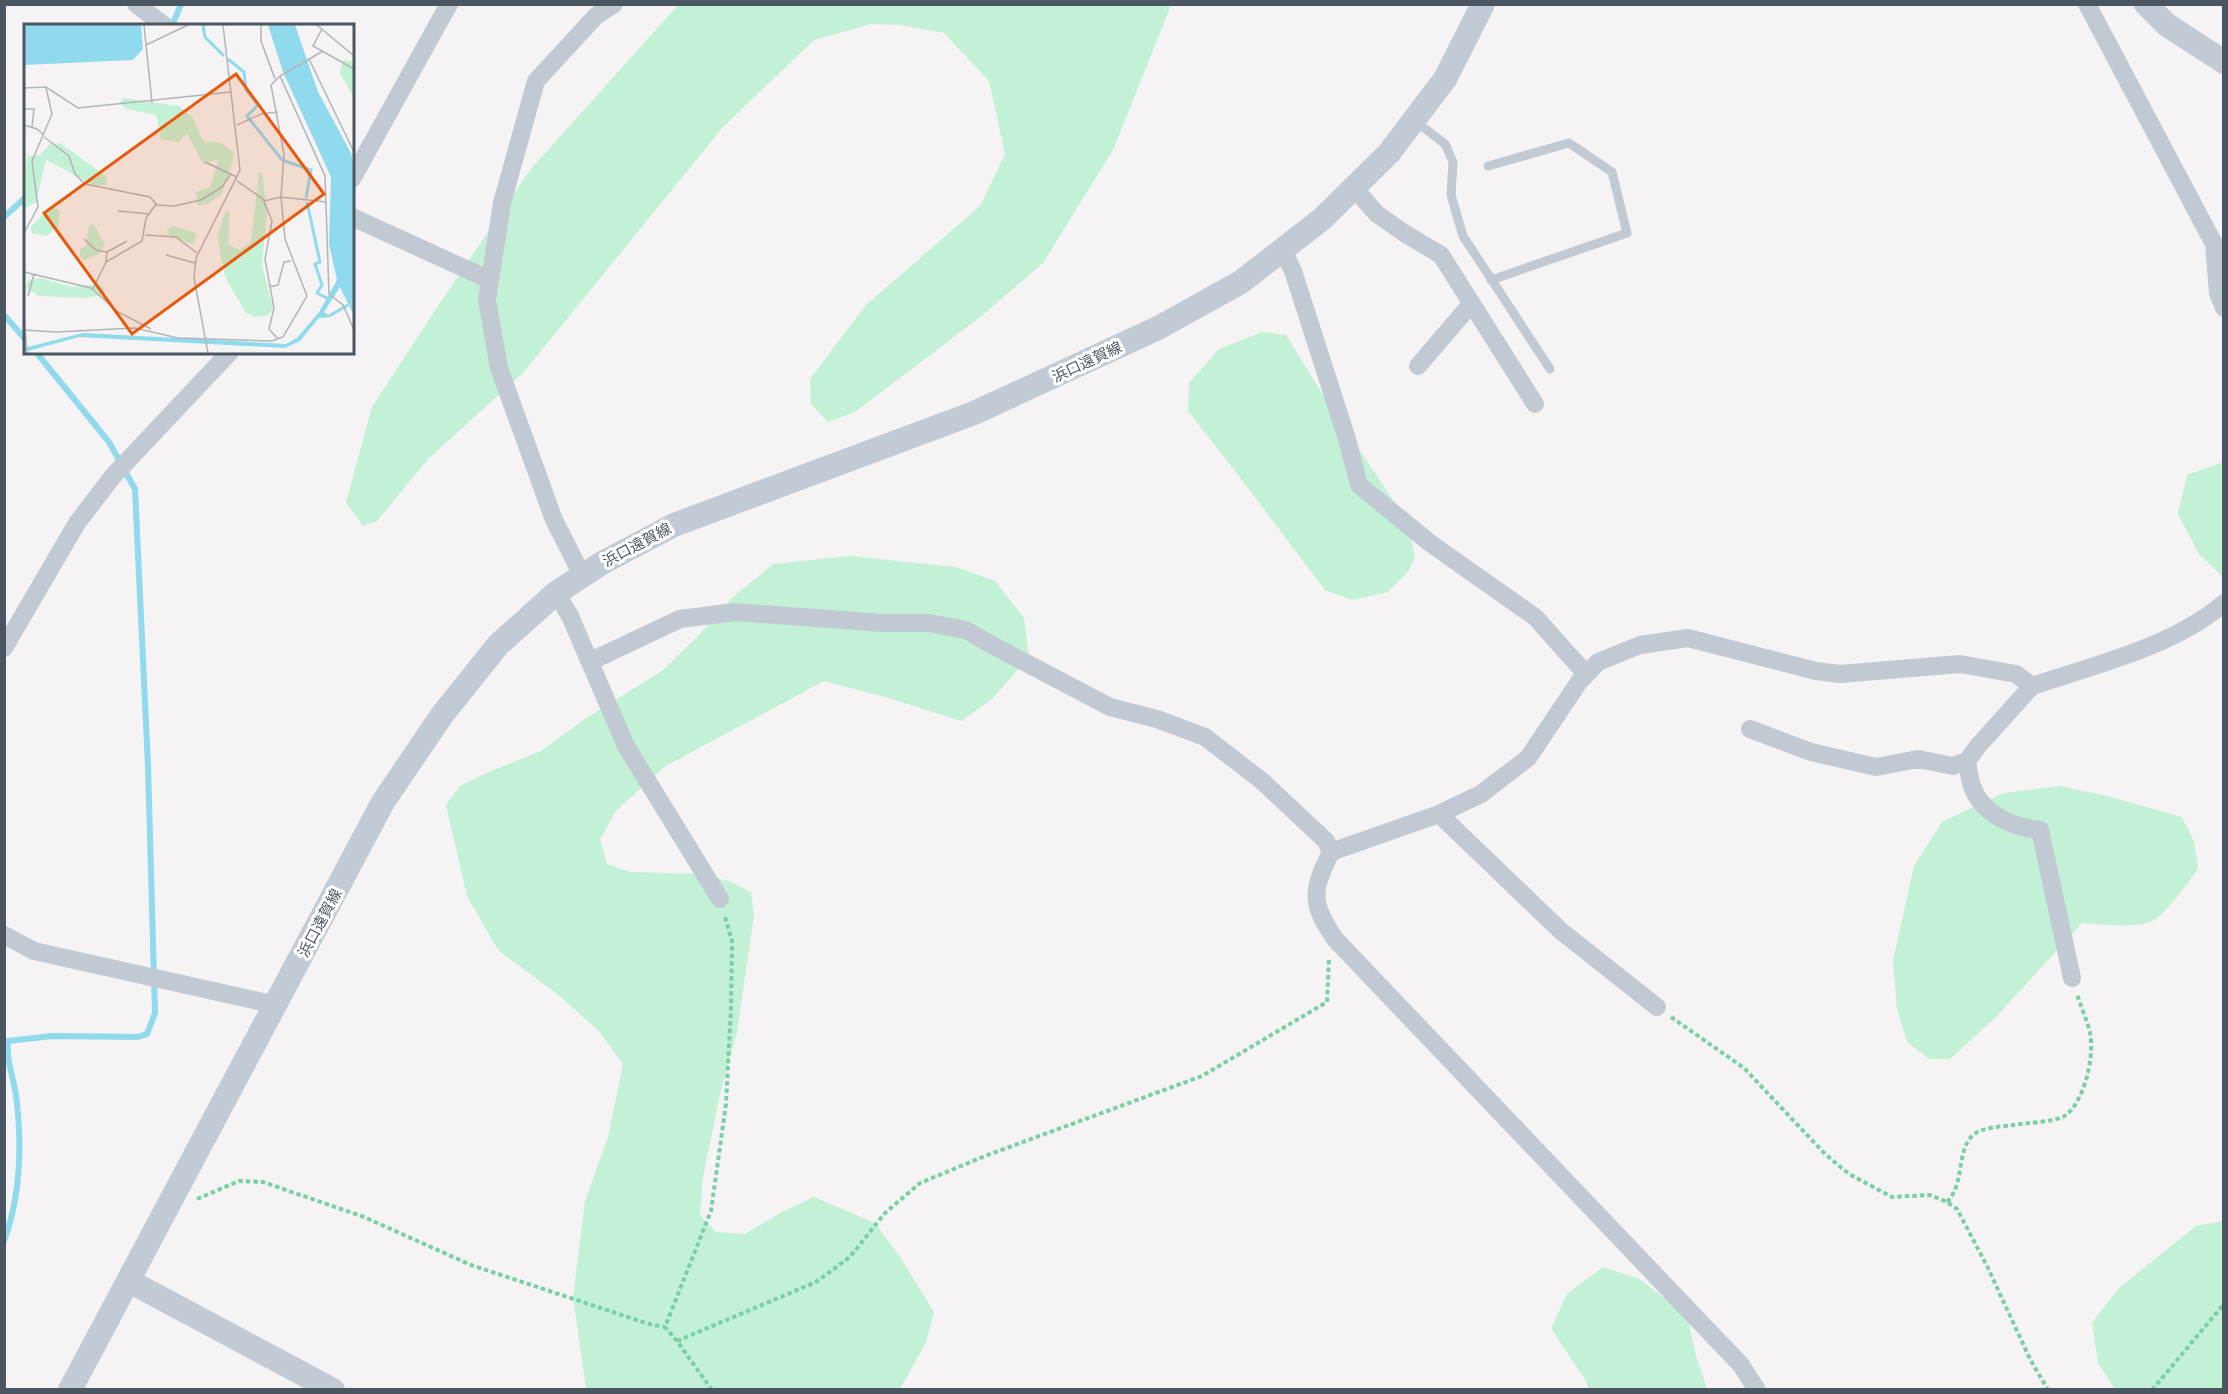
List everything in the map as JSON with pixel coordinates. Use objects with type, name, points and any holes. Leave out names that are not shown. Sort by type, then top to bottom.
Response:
[{"type":"main road","name":"浜口遠賀線","points":[[70,1389],[383,802],[442,715],[498,645],[556,594],[602,563],[674,525],[974,413],[1158,328],[1230,288],[1322,219],[1389,153],[1445,79],[1483,4]]},
{"type":"main road","points":[[2146,4],[2167,25],[2223,62]]},
{"type":"main road","points":[[129,1281],[333,1389]]},
{"type":"street","points":[[136,4],[162,24]]},
{"type":"street","points":[[354,174],[449,4]]},
{"type":"street","points":[[583,577],[554,520],[500,368],[487,300],[502,203],[536,81],[592,10],[614,4]]},
{"type":"street","points":[[2087,4],[2219,241],[2218,293],[2223,308]]},
{"type":"street","points":[[1354,188],[1377,214],[1441,255],[1535,404]]},
{"type":"street","points":[[354,217],[490,280]]},
{"type":"street","points":[[1283,249],[1293,271],[1347,439],[1359,485],[1430,543],[1534,617],[1586,674]]},
{"type":"street","points":[[1418,366],[1471,304]]},
{"type":"street","points":[[4,648],[76,522],[113,476],[228,354]]},
{"type":"street","points":[[556,594],[570,616],[591,661],[626,746],[720,899]]},
{"type":"street","points":[[1750,729],[1812,752],[1876,767],[1918,759],[1953,766],[1967,761],[2032,686],[2140,650],[2186,627],[2223,603]]},
{"type":"street","points":[[591,661],[680,619],[735,612],[883,624],[929,623],[966,630],[1044,674],[1110,707],[1157,719],[1205,737],[1262,781],[1326,841],[1331,852]]},
{"type":"street","points":[[1756,1389],[1741,1365],[1335,939],[1323,922],[1315,899],[1321,872],[1331,852],[1439,814],[1481,794],[1528,758],[1586,674],[1598,663],[1641,645],[1688,639],[1815,671],[1840,674],[1960,664],[2016,674],[2032,686]]},
{"type":"street","points":[[1967,761],[1970,781],[1978,798],[1996,816],[2024,828],[2040,830],[2072,978]]},
{"type":"street","points":[[1439,814],[1561,931],[1657,1008]]},
{"type":"street","points":[[4,934],[34,951],[276,1005]]},
{"type":"lane","points":[[1414,120],[1445,144],[1453,162],[1450,195],[1462,236],[1550,369]]},
{"type":"lane","points":[[1488,165],[1569,143],[1612,172],[1627,233],[1491,280]]},
{"type":"path","points":[[665,1327],[711,1211],[726,1104],[732,941],[720,899]]},
{"type":"path","points":[[678,1341],[816,1282],[850,1257],[885,1213],[920,1184],[986,1156],[1202,1076],[1327,1002],[1329,956],[1335,939]]},
{"type":"path","points":[[1947,1202],[1954,1195],[1967,1144],[1974,1134],[1988,1129],[2061,1118],[2072,1110],[2081,1097],[2092,1048],[2090,1033],[2072,978]]},
{"type":"path","points":[[1657,1008],[1744,1068],[1825,1155],[1849,1174],[1892,1197],[1930,1195],[1957,1209],[1987,1266],[2030,1359],[2048,1389]]},
{"type":"path","points":[[173,1198],[190,1202],[239,1181],[263,1182],[364,1216],[471,1265],[649,1324],[665,1327],[678,1341],[712,1389]]},
{"type":"path","points":[[2152,1389],[2223,1304]]},
{"type":"green space","points":[[678,5],[1171,5],[1113,150],[1043,263],[984,314],[855,412],[828,422],[811,404],[810,379],[866,305],[980,206],[1005,154],[989,81],[944,33],[900,25],[871,24],[814,40],[723,127],[523,373],[428,459],[377,521],[363,526],[346,502],[372,407],[530,170]]},
{"type":"green space","points":[[1262,332],[1286,335],[1326,400],[1407,521],[1415,557],[1408,572],[1388,592],[1352,600],[1325,590],[1188,411],[1189,383],[1219,349]]},
{"type":"green space","points":[[2224,462],[2223,577],[2199,554],[2178,514],[2187,475]]},
{"type":"green space","points":[[849,556],[956,567],[995,581],[1024,618],[1029,657],[992,699],[961,721],[824,681],[664,767],[616,811],[600,839],[607,864],[631,872],[700,874],[729,881],[751,892],[754,915],[737,1032],[720,1094],[703,1177],[700,1215],[716,1232],[745,1234],[782,1212],[814,1197],[875,1223],[900,1257],[934,1312],[926,1342],[900,1389],[586,1389],[573,1297],[585,1201],[608,1137],[623,1064],[598,1030],[556,993],[498,950],[467,896],[446,805],[460,786],[541,751],[585,719],[662,671],[734,596],[773,564]]},
{"type":"green space","points":[[2060,786],[2107,796],[2182,817],[2194,841],[2198,869],[2169,906],[2152,921],[2127,925],[2082,923],[1995,1018],[1950,1059],[1929,1059],[1907,1042],[1897,1009],[1893,961],[1914,866],[1942,822],[2003,793]]},
{"type":"green space","points":[[2223,1221],[2223,1389],[2115,1389],[2098,1363],[2092,1323],[2119,1288],[2196,1226]]},
{"type":"green space","points":[[1603,1267],[1639,1279],[1687,1315],[1696,1356],[1707,1389],[1589,1389],[1551,1328],[1567,1294]]},
{"type":"waterway","points":[[173,24],[181,4]]},
{"type":"waterway","points":[[4,217],[24,199]]},
{"type":"waterway","points":[[4,315],[24,338]]},
{"type":"waterway","points":[[4,1241],[14,1206],[19,1169],[18,1113],[8,1041],[52,1036],[138,1037],[147,1034],[155,1013],[148,766],[135,489],[109,442],[38,354]]}]
